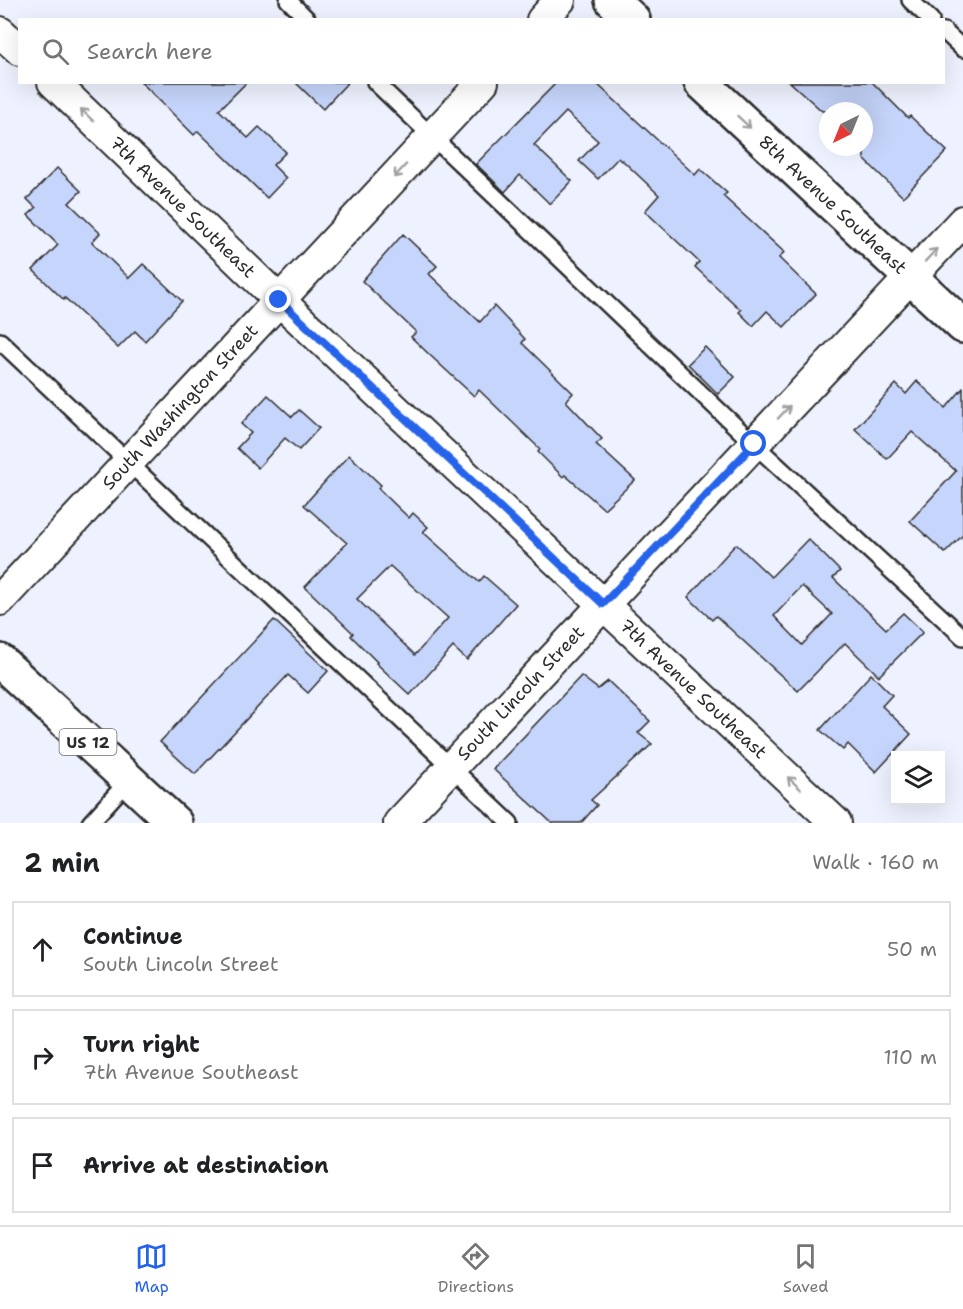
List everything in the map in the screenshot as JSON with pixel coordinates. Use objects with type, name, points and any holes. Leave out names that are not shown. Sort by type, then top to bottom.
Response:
[{"type":"main road","points":[[612,0],[631,18]]},
{"type":"main road","name":"8th Avenue Southeast","points":[[703,84],[963,326]]},
{"type":"main road","name":"US 12","points":[[0,661],[175,823]]},
{"type":"street","points":[[544,18],[560,0]]},
{"type":"street","points":[[0,32],[18,48]]},
{"type":"street","name":"7th Avenue Southeast","points":[[55,84],[279,300],[836,823]]},
{"type":"street","name":"South Washington Street","points":[[0,600],[481,84]]},
{"type":"street","name":"South Lincoln Street","points":[[399,823],[963,221]]},
{"type":"lane","points":[[288,0],[306,18]]},
{"type":"lane","points":[[910,0],[929,18]]},
{"type":"lane","points":[[945,32],[963,49]]},
{"type":"lane","points":[[377,84],[754,444],[963,637]]},
{"type":"lane","points":[[0,341],[510,823]]},
{"type":"lane","points":[[90,823],[129,780]]},
{"type":"building","points":[[143,84],[245,84],[219,110],[248,138],[259,127],[286,152],[273,165],[286,178],[267,198],[198,131],[194,135]]},
{"type":"building","points":[[297,84],[346,84],[323,109]]},
{"type":"building","points":[[555,84],[597,84],[695,175],[700,169],[727,193],[723,196],[784,252],[779,258],[816,294],[784,327],[767,311],[753,326],[739,312],[741,310],[695,267],[699,262],[645,211],[659,195],[618,158],[598,179],[579,161],[598,141],[566,112],[534,145],[572,181],[550,204],[520,175],[505,192],[476,164]]},
{"type":"building","points":[[792,84],[874,84],[908,118],[910,116],[947,151],[903,197],[864,159],[864,156],[873,156],[873,102],[819,102],[819,108]]},
{"type":"building","points":[[57,168],[81,191],[69,203],[100,233],[92,242],[129,278],[143,264],[182,301],[145,341],[135,331],[118,348],[33,270],[58,245],[28,215],[36,208],[27,199]]},
{"type":"building","points":[[403,234],[437,266],[429,274],[480,322],[494,306],[525,339],[522,343],[573,393],[566,401],[602,439],[596,444],[635,480],[604,509],[565,475],[563,477],[538,452],[540,449],[479,390],[474,396],[434,359],[411,337],[416,332],[362,281]]},
{"type":"building","points":[[705,347],[735,377],[718,394],[688,364]]},
{"type":"building","points":[[917,381],[946,408],[963,388],[963,535],[945,553],[910,521],[956,471],[912,432],[887,459],[855,429],[896,384],[906,394]]},
{"type":"building","points":[[268,395],[292,417],[299,410],[319,428],[299,450],[285,438],[258,468],[237,448],[251,433],[241,424]]},
{"type":"building","points":[[349,455],[381,485],[378,488],[409,518],[413,513],[428,527],[423,532],[479,582],[484,576],[516,604],[467,660],[453,647],[410,695],[351,636],[353,633],[305,587],[347,543],[304,505]],"holes":[[[390,566],[448,618],[415,655],[357,599]]]},
{"type":"building","points":[[808,539],[840,571],[833,578],[886,629],[903,613],[923,632],[879,676],[845,643],[798,691],[716,616],[712,620],[688,597],[736,544],[771,577]],"holes":[[[802,586],[832,614],[802,645],[774,616]]]},
{"type":"building","points":[[274,620],[328,671],[308,693],[288,675],[195,774],[160,742]]},
{"type":"building","points":[[871,674],[892,695],[882,706],[911,734],[895,751],[891,751],[891,756],[876,772],[848,744],[843,750],[820,730]]},
{"type":"building","points":[[581,676],[598,689],[608,681],[650,721],[638,733],[652,744],[591,800],[597,805],[581,823],[552,823],[493,769]]},
{"type":"route","points":[[279,300],[603,604],[754,444]]}]
